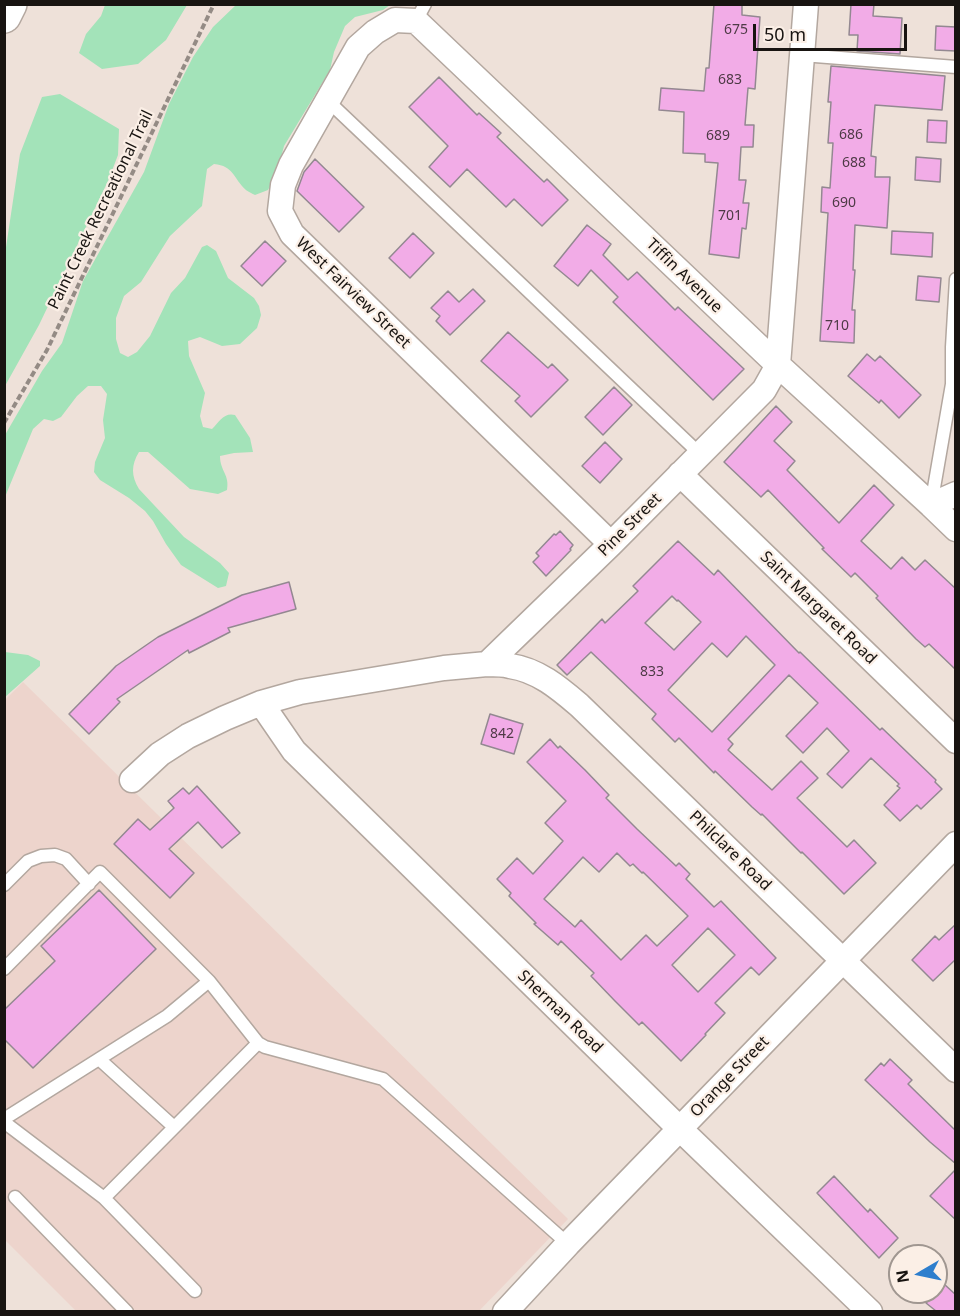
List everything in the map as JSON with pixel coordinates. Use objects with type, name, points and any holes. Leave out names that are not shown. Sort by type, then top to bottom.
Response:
[{"type":"highway","points":[[4,16],[10,4]]},
{"type":"street","name":"Pine Street","points":[[487,664],[611,544],[764,390],[778,365],[806,4]]},
{"type":"street","name":"West Fairview Street","points":[[421,13],[395,20],[375,32],[358,47],[291,165],[283,185],[280,211],[292,234],[611,544]]},
{"type":"street","name":"Tiffin Avenue","points":[[421,13],[778,365],[956,529]]},
{"type":"street","name":"Saint Margaret Road","points":[[680,474],[956,741]]},
{"type":"street","points":[[931,505],[956,494]]},
{"type":"street","points":[[132,780],[160,754],[188,736],[261,703],[322,689],[444,668],[487,664]]},
{"type":"street","name":"Philclare Road","points":[[487,664],[512,666],[534,673],[553,684],[579,705],[956,1070]]},
{"type":"street","name":"Sherman Road","points":[[261,703],[294,751],[680,1129],[870,1311]]},
{"type":"street","name":"Orange Street","points":[[505,1311],[956,844]]},
{"type":"lane","points":[[802,55],[956,67]]},
{"type":"lane","points":[[328,101],[700,454]]},
{"type":"lane","points":[[931,505],[952,384],[956,279]]},
{"type":"lane","points":[[4,885],[28,861],[41,856],[55,855],[66,859],[88,884]]},
{"type":"lane","points":[[4,969],[100,872],[209,981],[258,1042],[265,1047],[383,1079],[568,1244]]},
{"type":"lane","points":[[195,1291],[104,1198],[4,1120],[167,1016],[209,981]]},
{"type":"lane","points":[[104,1198],[258,1042]]},
{"type":"lane","points":[[99,1059],[174,1127]]},
{"type":"lane","points":[[15,1197],[127,1311]]},
{"type":"path","name":"Paint Creek Recreational Trail","points":[[4,423],[47,350],[214,4]]},
{"type":"shaded area","points":[[23,682],[568,1219],[479,1311],[76,1311],[5,1240],[4,701]]},
{"type":"green space","points":[[105,4],[187,5],[166,40],[138,64],[102,69],[79,53],[86,34],[101,16]]},
{"type":"green space","points":[[236,5],[390,5],[383,10],[355,17],[345,26],[334,52],[330,70],[284,146],[277,173],[268,190],[255,195],[246,190],[226,167],[214,164],[207,169],[202,206],[170,236],[141,282],[124,296],[116,318],[116,339],[120,353],[128,357],[137,352],[150,336],[171,293],[185,278],[202,247],[207,245],[216,251],[228,278],[254,298],[259,306],[261,315],[257,328],[240,344],[222,346],[200,337],[188,341],[189,356],[205,393],[200,416],[203,427],[212,429],[225,416],[231,414],[235,415],[250,438],[253,452],[220,456],[227,480],[227,490],[218,494],[190,489],[148,452],[139,452],[133,466],[134,480],[139,489],[184,537],[220,563],[229,573],[226,586],[218,588],[181,565],[145,511],[100,480],[94,472],[95,462],[105,438],[103,420],[107,394],[101,386],[88,386],[61,417],[53,421],[44,419],[33,429],[5,497],[5,435],[42,371],[62,343],[83,281],[144,172],[169,104],[193,57],[213,27]]},
{"type":"green space","points":[[60,94],[119,129],[118,155],[108,181],[39,325],[5,386],[5,254],[20,154],[42,97]]},
{"type":"green space","points":[[5,652],[28,655],[40,661],[40,666],[5,697]]},
{"type":"building","points":[[714,4],[742,4],[742,15],[760,17],[755,89],[748,88],[745,125],[754,125],[753,147],[741,147],[739,180],[746,180],[743,203],[749,203],[746,229],[742,228],[739,258],[709,254],[718,163],[705,162],[705,154],[683,153],[684,112],[659,110],[661,88],[704,91],[706,68],[709,68]]},
{"type":"building","points":[[851,4],[874,4],[873,16],[902,18],[900,54],[857,51],[858,35],[849,35]]},
{"type":"building","points":[[936,26],[956,27],[956,51],[935,50]]},
{"type":"building","points":[[831,66],[945,76],[942,110],[875,105],[871,156],[876,157],[875,177],[890,177],[887,228],[855,225],[852,310],[855,310],[854,343],[820,341],[828,213],[821,212],[822,187],[830,188],[833,143],[828,143]]},
{"type":"building","points":[[439,77],[477,115],[479,113],[501,133],[497,137],[544,182],[547,179],[568,200],[542,226],[514,199],[506,207],[467,169],[450,187],[429,167],[448,146],[409,107]]},
{"type":"building","points":[[928,120],[947,121],[946,143],[927,142]]},
{"type":"building","points":[[916,157],[941,159],[940,182],[915,180]]},
{"type":"building","points":[[315,159],[364,207],[339,232],[297,191],[304,172]]},
{"type":"building","points":[[587,225],[611,244],[603,255],[628,280],[637,272],[675,310],[678,307],[744,369],[713,400],[613,302],[618,297],[591,270],[578,286],[554,266]]},
{"type":"building","points":[[892,231],[933,233],[932,257],[891,254]]},
{"type":"building","points":[[413,233],[434,253],[410,278],[389,258]]},
{"type":"building","points":[[265,241],[286,261],[262,286],[241,266]]},
{"type":"building","points":[[918,276],[941,278],[939,302],[916,300]]},
{"type":"building","points":[[473,289],[485,301],[450,335],[436,321],[440,316],[431,308],[448,291],[459,302]]},
{"type":"building","points":[[508,332],[548,368],[552,364],[568,380],[531,417],[515,401],[520,396],[481,361]]},
{"type":"building","points":[[867,354],[875,361],[880,356],[921,395],[899,418],[881,400],[879,403],[848,376]]},
{"type":"building","points":[[614,387],[632,405],[603,435],[585,417]]},
{"type":"building","points":[[776,406],[792,422],[774,441],[795,461],[787,470],[839,523],[874,485],[894,505],[861,541],[891,569],[902,557],[915,570],[925,560],[956,589],[956,670],[929,644],[925,647],[916,639],[855,573],[851,577],[768,490],[761,497],[724,462]]},
{"type":"building","points":[[605,442],[622,459],[600,483],[582,466]]},
{"type":"building","points":[[560,531],[573,545],[546,576],[533,562],[539,556],[536,553],[554,534]]},
{"type":"building","points":[[678,541],[714,575],[718,570],[799,653],[936,780],[935,782],[942,789],[921,809],[917,805],[900,821],[884,805],[900,788],[897,786],[899,784],[871,758],[842,788],[827,774],[849,751],[827,728],[803,753],[786,736],[818,703],[789,675],[728,739],[733,744],[728,750],[772,790],[801,761],[818,778],[797,798],[847,847],[854,840],[876,863],[844,894],[679,738],[675,742],[652,719],[656,714],[591,652],[567,675],[557,665],[602,619],[605,623],[638,591],[633,586]],"holes":[[[672,596],[701,622],[674,650],[645,623]],[[746,636],[775,665],[712,732],[668,690],[712,643],[727,657]]]},
{"type":"building","points":[[289,582],[296,609],[228,628],[230,632],[189,653],[188,650],[117,699],[120,702],[89,734],[69,714],[116,666],[158,637],[242,595]]},
{"type":"building","points":[[490,714],[523,724],[514,754],[481,744]]},
{"type":"building","points":[[550,739],[558,748],[560,746],[609,795],[606,798],[637,829],[676,866],[679,863],[690,874],[686,879],[714,907],[721,901],[776,958],[759,975],[751,967],[715,1003],[725,1013],[681,1061],[642,1022],[639,1025],[615,1001],[591,976],[594,973],[561,941],[558,945],[534,924],[536,923],[509,896],[511,893],[497,879],[517,858],[533,874],[563,841],[545,823],[566,801],[527,762]],"holes":[[[617,853],[630,866],[633,864],[643,872],[688,916],[657,946],[646,935],[621,960],[581,920],[575,927],[544,899],[583,857],[599,872]],[[708,928],[735,955],[698,992],[672,965]]]},
{"type":"building","points":[[197,786],[240,833],[222,848],[198,822],[169,849],[194,873],[170,898],[114,844],[138,819],[150,830],[174,808],[168,801],[183,788],[189,794]]},
{"type":"building","points":[[99,890],[156,949],[33,1068],[4,1039],[4,1010],[55,961],[41,946]]},
{"type":"building","points":[[956,924],[956,959],[933,981],[912,960],[935,936],[939,940]]},
{"type":"building","points":[[890,1059],[912,1080],[908,1084],[956,1131],[956,1164],[865,1080],[881,1063],[884,1066]]},
{"type":"building","points":[[956,1169],[956,1220],[930,1196]]},
{"type":"building","points":[[834,1176],[868,1212],[870,1209],[898,1238],[892,1244],[888,1244],[888,1249],[879,1258],[817,1193]]},
{"type":"building","points":[[948,1288],[956,1295],[956,1311],[936,1311],[927,1304],[948,1304]]}]
